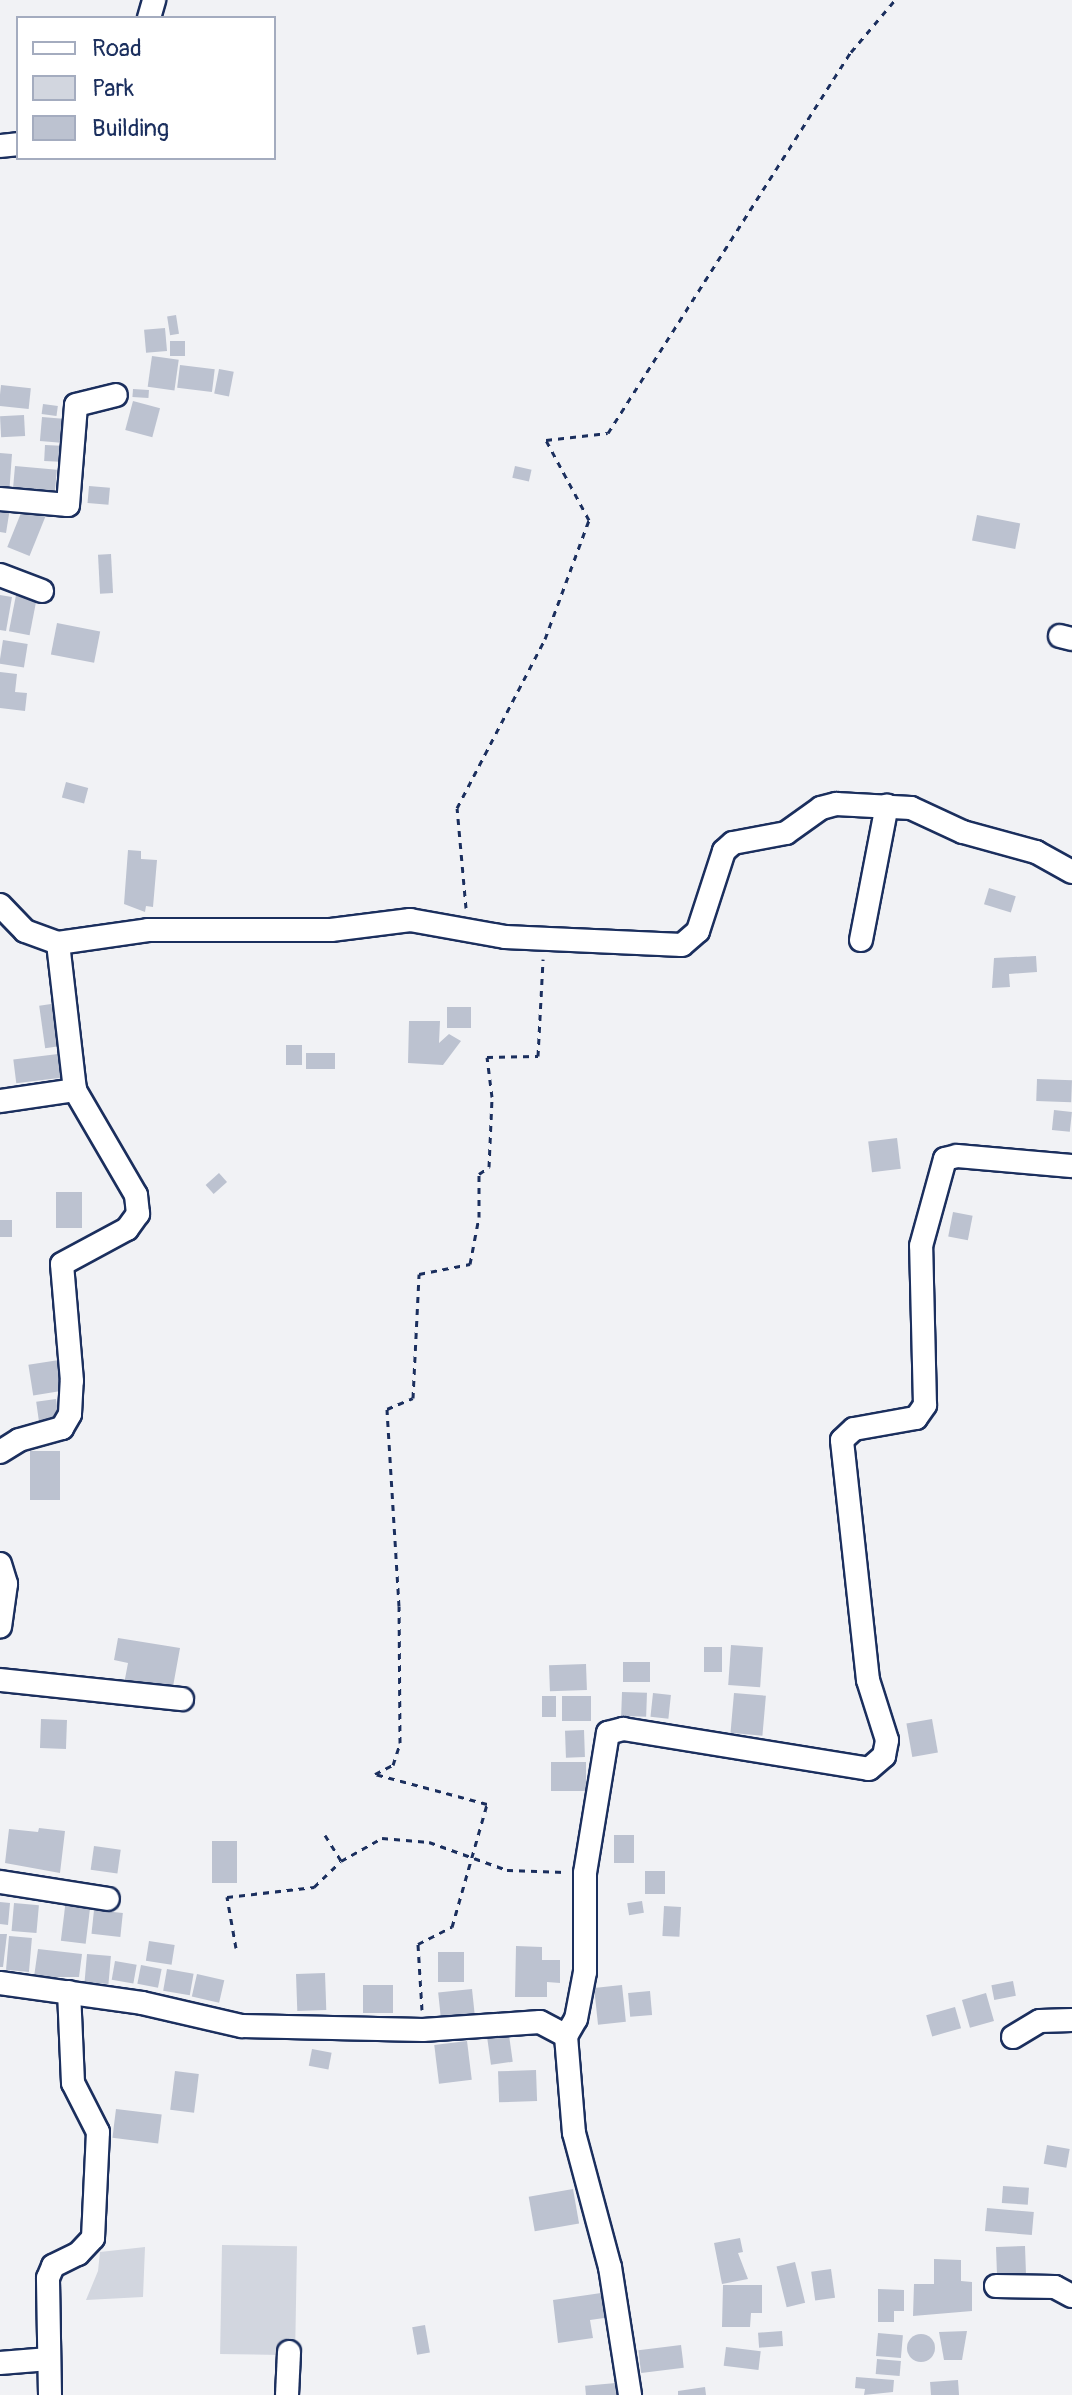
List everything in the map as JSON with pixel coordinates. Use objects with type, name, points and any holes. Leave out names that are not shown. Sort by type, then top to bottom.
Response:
[{"type":"street","points":[[0,499],[68,505],[76,405],[116,395]]},
{"type":"street","points":[[0,575],[42,591]]},
{"type":"street","points":[[0,905],[25,931],[58,943],[180,928],[331,930],[410,920],[543,939],[682,945],[698,931],[724,851],[733,843],[786,833],[821,808],[887,805],[911,808],[963,832],[1036,852],[1072,872]]},
{"type":"street","points":[[861,940],[887,805]]},
{"type":"street","points":[[0,1452],[19,1440],[62,1428],[70,1414],[72,1381],[62,1264],[127,1229],[138,1214],[136,1195],[75,1090],[58,943]]},
{"type":"street","points":[[0,1101],[75,1090]]},
{"type":"street","points":[[630,2395],[610,2267],[574,2133],[566,2036],[576,2019],[585,1972],[585,1873],[608,1733],[623,1729],[869,1769],[884,1756],[887,1740],[868,1680],[842,1440],[854,1429],[916,1418],[925,1405],[921,1246],[945,1159],[957,1156],[1072,1166]]},
{"type":"street","points":[[0,1564],[6,1584],[0,1627]]},
{"type":"street","points":[[0,1680],[182,1699]]},
{"type":"street","points":[[0,1882],[108,1899]]},
{"type":"street","points":[[0,1983],[69,1992],[242,2026],[423,2030],[540,2022],[566,2036]]},
{"type":"street","points":[[50,2395],[53,2266],[78,2254],[93,2238],[98,2132],[73,2083],[69,1992]]},
{"type":"street","points":[[1013,2037],[1040,2021],[1072,2020]]},
{"type":"street","points":[[996,2286],[1055,2287],[1072,2296]]},
{"type":"street","points":[[287,2395],[289,2352]]},
{"type":"street","points":[[0,2363],[49,2359]]},
{"type":"path","points":[[476,928],[457,808],[545,639],[589,520],[546,440],[608,433],[851,52],[895,0]]},
{"type":"path","points":[[423,2030],[418,1944],[452,1927],[487,1804],[375,1774],[393,1765],[400,1743],[399,1606],[387,1409],[413,1398],[419,1274],[470,1264],[479,1217],[479,1174],[489,1167],[492,1097],[487,1057],[538,1056],[543,939]]},
{"type":"path","points":[[325,1835],[341,1861]]},
{"type":"path","points":[[236,1948],[227,1897],[314,1887],[341,1861],[382,1838],[429,1842],[507,1870],[585,1873]]},
{"type":"green space","points":[[222,2245],[297,2246],[295,2355],[220,2354]]},
{"type":"green space","points":[[145,2247],[143,2297],[86,2300],[98,2271],[100,2252]]},
{"type":"building","points":[[176,315],[179,334],[170,335],[167,316]]},
{"type":"building","points":[[165,328],[167,351],[146,353],[144,330]]},
{"type":"building","points":[[170,341],[185,341],[185,356],[170,356]]},
{"type":"building","points":[[152,356],[179,360],[174,390],[148,387]]},
{"type":"building","points":[[180,365],[215,369],[212,392],[177,388]]},
{"type":"building","points":[[219,369],[234,372],[229,396],[214,394]]},
{"type":"building","points":[[1,385],[31,388],[29,409],[0,406]]},
{"type":"building","points":[[133,389],[149,390],[148,398],[132,397]]},
{"type":"building","points":[[133,401],[160,408],[152,437],[125,430]]},
{"type":"building","points":[[43,404],[58,406],[56,416],[42,414]]},
{"type":"building","points":[[24,415],[25,436],[1,437],[0,416]]},
{"type":"building","points":[[42,417],[66,419],[64,443],[40,441]]},
{"type":"building","points":[[45,445],[66,446],[65,462],[44,461]]},
{"type":"building","points":[[0,453],[12,454],[9,495],[0,495]]},
{"type":"building","points":[[15,466],[57,470],[54,497],[13,493]]},
{"type":"building","points":[[515,466],[532,470],[529,482],[512,478]]},
{"type":"building","points":[[89,486],[110,488],[108,505],[88,503]]},
{"type":"building","points":[[0,506],[10,508],[6,533],[0,532]]},
{"type":"building","points":[[23,508],[45,517],[30,556],[7,547]]},
{"type":"building","points":[[977,515],[1020,523],[1015,549],[972,541]]},
{"type":"building","points":[[111,554],[113,593],[100,594],[98,555]]},
{"type":"building","points":[[0,595],[12,597],[6,631],[0,630]]},
{"type":"building","points":[[16,595],[37,599],[30,635],[9,631]]},
{"type":"building","points":[[57,623],[100,631],[94,663],[51,654]]},
{"type":"building","points":[[3,640],[28,644],[24,668],[0,664]]},
{"type":"building","points":[[0,672],[17,674],[15,692],[27,693],[25,711],[0,708]]},
{"type":"building","points":[[66,782],[88,788],[84,803],[62,797]]},
{"type":"building","points":[[128,850],[141,851],[141,859],[157,860],[153,907],[146,906],[145,912],[124,904]]},
{"type":"building","points":[[989,888],[1016,896],[1011,912],[984,904]]},
{"type":"building","points":[[1036,956],[1037,972],[1009,974],[1010,987],[992,988],[994,958]]},
{"type":"building","points":[[58,1003],[64,1046],[45,1048],[39,1006]]},
{"type":"building","points":[[447,1007],[471,1007],[471,1028],[447,1028]]},
{"type":"building","points":[[409,1021],[440,1021],[439,1043],[449,1034],[461,1041],[443,1065],[408,1063]]},
{"type":"building","points":[[286,1045],[302,1045],[302,1065],[286,1065]]},
{"type":"building","points":[[306,1053],[335,1053],[335,1069],[306,1069]]},
{"type":"building","points":[[58,1054],[61,1078],[16,1083],[13,1059]]},
{"type":"building","points":[[1037,1079],[1072,1080],[1071,1102],[1036,1101]]},
{"type":"building","points":[[1054,1110],[1072,1112],[1070,1132],[1052,1130]]},
{"type":"building","points":[[897,1138],[901,1169],[872,1172],[868,1142]]},
{"type":"building","points":[[219,1173],[227,1182],[214,1194],[206,1185]]},
{"type":"building","points":[[56,1192],[82,1192],[82,1228],[56,1228]]},
{"type":"building","points":[[953,1212],[973,1216],[968,1240],[948,1237]]},
{"type":"building","points":[[0,1220],[12,1220],[12,1237],[0,1237]]},
{"type":"building","points":[[59,1360],[64,1391],[33,1395],[28,1365]]},
{"type":"building","points":[[56,1399],[59,1420],[39,1423],[36,1402]]},
{"type":"building","points":[[30,1451],[60,1451],[60,1500],[30,1500]]},
{"type":"building","points":[[118,1638],[180,1648],[172,1692],[124,1684],[128,1663],[114,1660]]},
{"type":"building","points":[[731,1645],[763,1647],[760,1687],[728,1685]]},
{"type":"building","points":[[704,1647],[722,1647],[722,1672],[704,1672]]},
{"type":"building","points":[[623,1662],[650,1662],[650,1682],[623,1682]]},
{"type":"building","points":[[586,1664],[587,1690],[550,1691],[549,1665]]},
{"type":"building","points":[[622,1692],[647,1693],[646,1717],[621,1716]]},
{"type":"building","points":[[653,1693],[671,1695],[668,1719],[650,1717]]},
{"type":"building","points":[[734,1693],[766,1696],[762,1736],[731,1733]]},
{"type":"building","points":[[542,1696],[556,1696],[556,1717],[542,1717]]},
{"type":"building","points":[[562,1696],[591,1696],[591,1721],[562,1721]]},
{"type":"building","points":[[41,1719],[67,1720],[66,1749],[40,1748]]},
{"type":"building","points":[[932,1719],[938,1752],[912,1757],[906,1724]]},
{"type":"building","points":[[584,1730],[585,1757],[566,1758],[565,1731]]},
{"type":"building","points":[[551,1762],[586,1762],[586,1791],[551,1791]]},
{"type":"building","points":[[39,1828],[65,1831],[60,1873],[5,1863],[9,1829],[38,1832]]},
{"type":"building","points":[[614,1835],[634,1835],[634,1863],[614,1863]]},
{"type":"building","points":[[212,1841],[237,1841],[237,1883],[212,1883]]},
{"type":"building","points":[[94,1846],[121,1850],[117,1874],[91,1870]]},
{"type":"building","points":[[645,1871],[665,1871],[665,1894],[645,1894]]},
{"type":"building","points":[[66,1899],[91,1902],[86,1944],[61,1941]]},
{"type":"building","points":[[642,1901],[644,1913],[629,1915],[627,1903]]},
{"type":"building","points":[[0,1902],[10,1903],[8,1925],[0,1924]]},
{"type":"building","points":[[14,1903],[39,1905],[36,1933],[12,1931]]},
{"type":"building","points":[[664,1906],[681,1907],[679,1937],[662,1936]]},
{"type":"building","points":[[94,1910],[123,1913],[120,1937],[91,1934]]},
{"type":"building","points":[[0,1934],[7,1934],[3,1967],[0,1967]]},
{"type":"building","points":[[9,1936],[32,1938],[29,1972],[6,1970]]},
{"type":"building","points":[[149,1941],[175,1945],[172,1965],[146,1961]]},
{"type":"building","points":[[516,1946],[542,1947],[542,1960],[560,1960],[560,1983],[547,1982],[547,1997],[515,1997]]},
{"type":"building","points":[[38,1949],[82,1954],[79,1977],[34,1977]]},
{"type":"building","points":[[438,1952],[464,1952],[464,1982],[438,1982]]},
{"type":"building","points":[[87,1954],[111,1956],[108,1984],[85,1982]]},
{"type":"building","points":[[115,1961],[137,1965],[133,1984],[112,1980]]},
{"type":"building","points":[[141,1965],[162,1969],[158,1988],[137,1984]]},
{"type":"building","points":[[167,1969],[194,1974],[190,1995],[163,1991]]},
{"type":"building","points":[[325,1973],[326,2010],[297,2011],[296,1974]]},
{"type":"building","points":[[197,1974],[224,1980],[219,2003],[192,1996]]},
{"type":"building","points":[[1013,1981],[1016,1996],[994,2000],[991,1985]]},
{"type":"building","points":[[363,1985],[393,1985],[393,2013],[363,2013]]},
{"type":"building","points":[[622,1985],[626,2022],[598,2025],[594,1988]]},
{"type":"building","points":[[472,1989],[475,2016],[441,2019],[438,1993]]},
{"type":"building","points":[[650,1991],[652,2015],[630,2017],[628,1993]]},
{"type":"building","points":[[986,1993],[994,2021],[970,2028],[962,2000]]},
{"type":"building","points":[[955,2007],[961,2028],[932,2036],[926,2015]]},
{"type":"building","points":[[509,2035],[513,2062],[491,2065],[487,2038]]},
{"type":"building","points":[[467,2041],[472,2080],[439,2084],[434,2045]]},
{"type":"building","points":[[312,2049],[332,2053],[328,2070],[309,2066]]},
{"type":"building","points":[[536,2070],[537,2101],[499,2102],[498,2071]]},
{"type":"building","points":[[175,2071],[199,2074],[194,2113],[170,2110]]},
{"type":"building","points":[[116,2109],[162,2115],[158,2143],[112,2138]]},
{"type":"building","points":[[1047,2145],[1070,2149],[1066,2168],[1044,2164]]},
{"type":"building","points":[[1003,2186],[1029,2188],[1028,2205],[1002,2203]]},
{"type":"building","points":[[573,2189],[579,2223],[535,2231],[529,2197]]},
{"type":"building","points":[[987,2208],[1034,2212],[1032,2235],[985,2231]]},
{"type":"building","points":[[740,2238],[743,2252],[738,2253],[748,2279],[722,2284],[714,2243]]},
{"type":"building","points":[[1025,2246],[1026,2277],[997,2278],[996,2247]]},
{"type":"building","points":[[934,2259],[961,2260],[961,2281],[972,2282],[972,2311],[913,2316],[914,2284],[934,2284]]},
{"type":"building","points":[[795,2262],[805,2303],[787,2307],[777,2267]]},
{"type":"building","points":[[831,2269],[835,2298],[815,2301],[811,2272]]},
{"type":"building","points":[[723,2285],[762,2285],[762,2313],[751,2313],[750,2327],[722,2327]]},
{"type":"building","points":[[878,2289],[904,2290],[904,2311],[894,2311],[894,2322],[878,2322]]},
{"type":"building","points":[[608,2292],[611,2317],[590,2320],[593,2338],[558,2343],[553,2300]]},
{"type":"building","points":[[425,2325],[430,2353],[417,2355],[412,2327]]},
{"type":"building","points":[[782,2331],[783,2346],[759,2348],[758,2333]]},
{"type":"building","points":[[967,2331],[962,2360],[944,2360],[939,2332]]},
{"type":"building","points":[[878,2333],[903,2335],[901,2358],[876,2356]]},
{"type":"building","points":[[921,2334],[931,2338],[935,2348],[931,2358],[921,2362],[911,2358],[907,2348],[911,2338]]},
{"type":"building","points":[[681,2345],[684,2368],[641,2373],[638,2350]]},
{"type":"building","points":[[726,2347],[761,2351],[758,2370],[724,2366]]},
{"type":"building","points":[[877,2359],[901,2361],[900,2376],[876,2374]]},
{"type":"building","points":[[856,2377],[894,2380],[893,2392],[864,2395],[865,2389],[855,2388]]},
{"type":"building","points":[[958,2380],[959,2395],[931,2395],[930,2382]]},
{"type":"building","points":[[616,2383],[617,2395],[586,2395],[585,2386]]},
{"type":"building","points":[[705,2387],[706,2395],[678,2395],[678,2391]]}]
